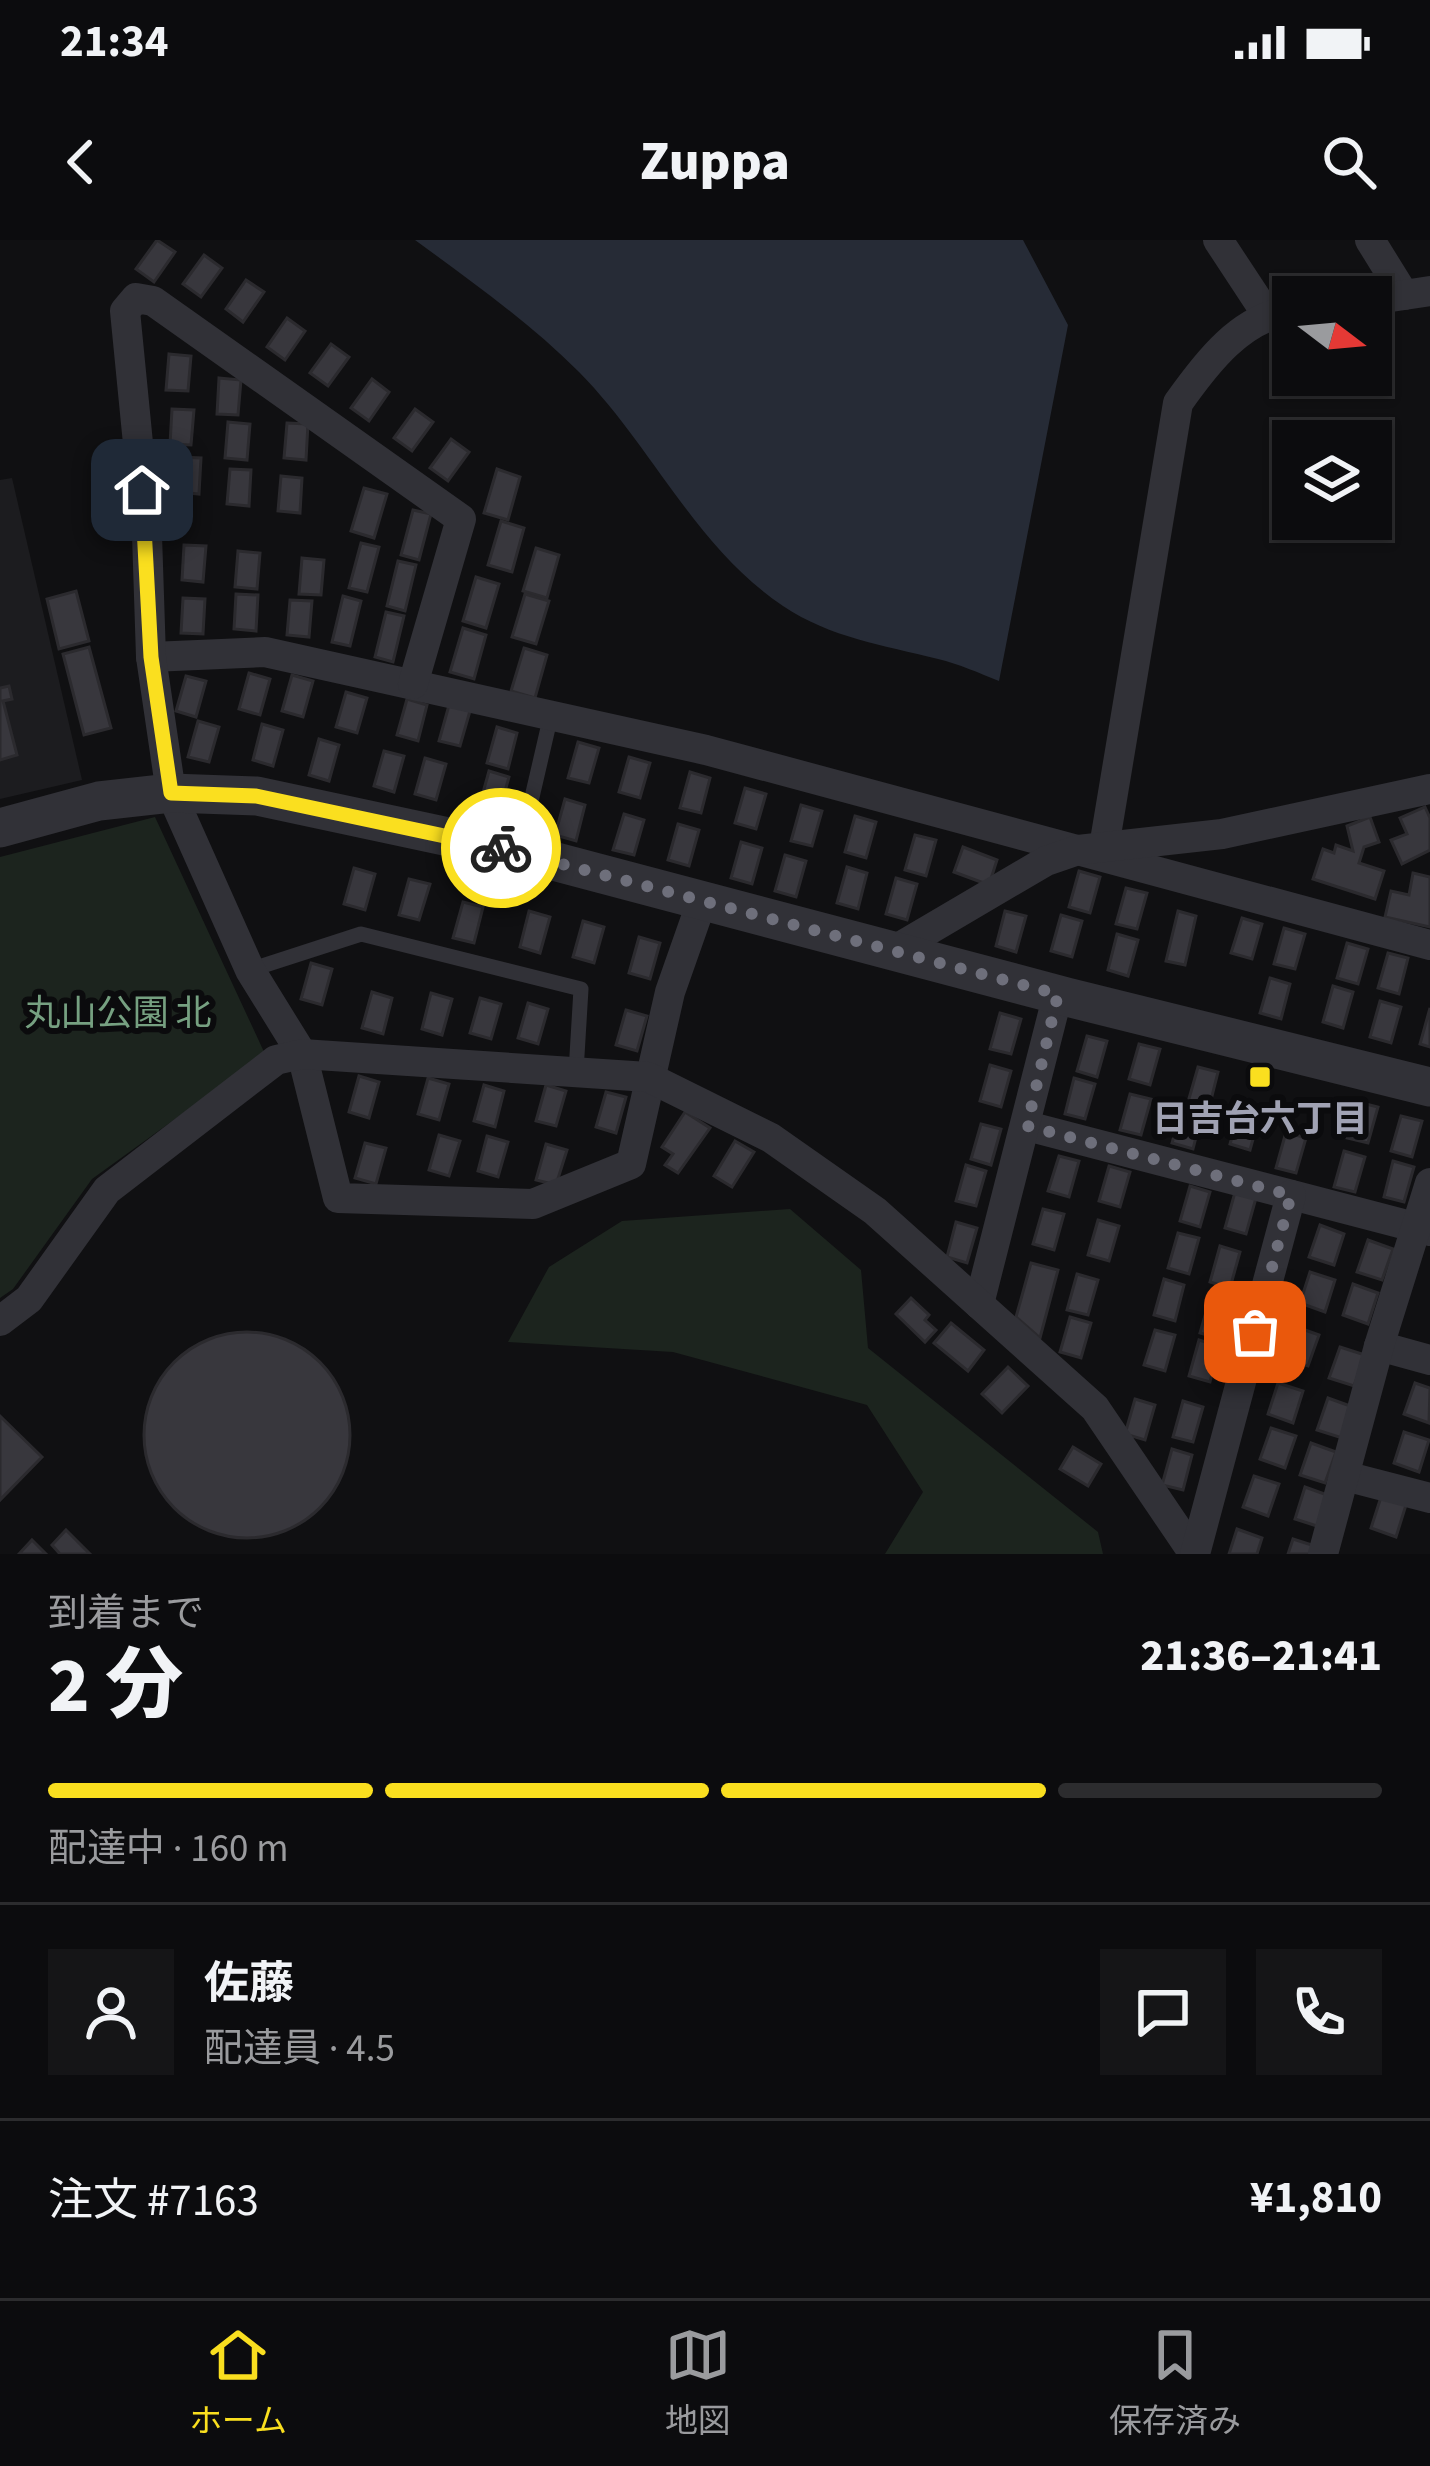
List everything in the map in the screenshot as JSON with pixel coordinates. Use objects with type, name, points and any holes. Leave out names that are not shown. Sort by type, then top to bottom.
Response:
[{"type":"street","points":[[1218,240],[1272,303]]},
{"type":"street","points":[[1370,240],[1417,293]]},
{"type":"street","points":[[413,684],[461,519],[153,301],[136,298],[125,311],[147,535],[151,657],[171,793],[250,970],[302,1054],[338,1198],[533,1204],[631,1164],[670,992],[702,901]]},
{"type":"street","points":[[1091,849],[1178,403],[1210,358],[1272,317]]},
{"type":"street","points":[[151,657],[265,652],[706,749],[1091,849],[1430,945]]},
{"type":"street","points":[[892,951],[1046,861],[1091,849],[1222,834],[1430,789]]},
{"type":"street","points":[[0,828],[99,801],[171,793],[256,796],[519,852],[1430,1087]]},
{"type":"street","points":[[979,1304],[1058,994]]},
{"type":"street","points":[[0,1322],[29,1298],[107,1190],[276,1060],[302,1054],[648,1077],[771,1138],[875,1211],[1096,1408],[1194,1554]]},
{"type":"street","points":[[1027,1126],[1424,1230]]},
{"type":"street","points":[[1323,1554],[1378,1346],[1424,1230],[1430,1183]]},
{"type":"street","points":[[1194,1554],[1291,1195]]},
{"type":"street","points":[[1378,1346],[1430,1360]]},
{"type":"street","points":[[1346,1476],[1430,1498]]},
{"type":"lane","points":[[519,852],[551,715]]},
{"type":"lane","points":[[250,970],[362,934],[581,989],[576,1072]]},
{"type":"shaded area","points":[[415,240],[1023,240],[1068,325],[999,681],[946,661],[839,633],[783,606],[724,555],[579,372]]},
{"type":"shaded area","points":[[12,478],[82,780],[0,799],[0,480]]},
{"type":"green space","name":"丸山公園 北","points":[[155,817],[265,1054],[92,1179],[13,1289],[0,1298],[0,857]]},
{"type":"green space","points":[[790,1209],[861,1270],[868,1348],[1098,1532],[1103,1554],[885,1554],[923,1492],[867,1405],[673,1352],[508,1342],[549,1267],[622,1221]]},
{"type":"building","points":[[157,240],[175,252],[154,282],[136,269]]},
{"type":"building","points":[[204,255],[222,268],[201,297],[183,284]]},
{"type":"building","points":[[246,280],[264,292],[243,322],[226,309]]},
{"type":"building","points":[[287,318],[305,331],[285,360],[267,347]]},
{"type":"building","points":[[331,344],[349,357],[328,386],[310,373]]},
{"type":"building","points":[[169,354],[191,356],[188,391],[166,390]]},
{"type":"building","points":[[219,378],[241,380],[238,415],[217,414]]},
{"type":"building","points":[[372,379],[389,392],[369,421],[351,408]]},
{"type":"building","points":[[172,409],[194,410],[191,445],[170,444]]},
{"type":"building","points":[[415,409],[433,422],[412,451],[394,438]]},
{"type":"building","points":[[228,422],[250,424],[247,460],[225,458]]},
{"type":"building","points":[[287,423],[308,424],[306,460],[284,458]]},
{"type":"building","points":[[451,439],[469,452],[448,481],[430,468]]},
{"type":"building","points":[[180,457],[201,458],[199,494],[177,492]]},
{"type":"building","points":[[230,469],[251,470],[249,506],[227,504]]},
{"type":"building","points":[[497,469],[520,477],[508,520],[484,513]]},
{"type":"building","points":[[281,476],[302,478],[300,513],[278,511]]},
{"type":"building","points":[[364,488],[387,494],[374,538],[351,531]]},
{"type":"building","points":[[413,510],[431,514],[419,560],[401,555]]},
{"type":"building","points":[[501,521],[524,528],[512,572],[488,565]]},
{"type":"building","points":[[361,543],[379,547],[367,592],[349,588]]},
{"type":"building","points":[[184,545],[206,546],[203,582],[182,580]]},
{"type":"building","points":[[536,548],[559,555],[547,598],[523,591]]},
{"type":"building","points":[[238,551],[260,553],[257,589],[235,587]]},
{"type":"building","points":[[302,558],[324,560],[321,595],[299,594]]},
{"type":"building","points":[[398,561],[416,565],[405,611],[387,606]]},
{"type":"building","points":[[476,577],[499,584],[486,628],[463,621]]},
{"type":"building","points":[[76,591],[89,641],[59,649],[47,599]]},
{"type":"building","points":[[236,594],[258,595],[256,631],[234,629]]},
{"type":"building","points":[[525,594],[549,601],[536,644],[512,637]]},
{"type":"building","points":[[343,596],[361,601],[350,646],[332,642]]},
{"type":"building","points":[[183,598],[205,599],[203,634],[181,633]]},
{"type":"building","points":[[290,600],[312,601],[309,637],[287,635]]},
{"type":"building","points":[[386,612],[404,616],[393,662],[375,657]]},
{"type":"building","points":[[463,628],[486,635],[474,679],[450,672]]},
{"type":"building","points":[[89,647],[111,728],[84,735],[63,654]]},
{"type":"building","points":[[524,648],[547,655],[535,698],[511,691]]},
{"type":"building","points":[[249,673],[270,679],[260,715],[239,709]]},
{"type":"building","points":[[292,675],[313,681],[303,717],[282,711]]},
{"type":"building","points":[[186,676],[206,681],[196,717],[176,711]]},
{"type":"building","points":[[9,686],[12,699],[3,701],[17,755],[0,760],[0,688]]},
{"type":"building","points":[[346,692],[367,698],[357,733],[336,727]]},
{"type":"building","points":[[407,699],[427,705],[418,741],[397,735]]},
{"type":"building","points":[[449,705],[470,711],[460,746],[439,741]]},
{"type":"building","points":[[198,721],[219,727],[209,762],[188,757]]},
{"type":"building","points":[[262,724],[283,730],[273,766],[253,760]]},
{"type":"building","points":[[497,727],[517,733],[508,769],[487,763]]},
{"type":"building","points":[[319,739],[339,745],[329,781],[309,775]]},
{"type":"building","points":[[578,742],[599,748],[589,783],[568,778]]},
{"type":"building","points":[[384,751],[404,756],[394,792],[374,786]]},
{"type":"building","points":[[629,757],[650,763],[640,798],[619,792]]},
{"type":"building","points":[[425,758],[446,764],[436,800],[415,794]]},
{"type":"building","points":[[489,771],[509,777],[499,813],[479,807]]},
{"type":"building","points":[[690,772],[710,778],[701,813],[680,808]]},
{"type":"building","points":[[745,788],[766,794],[756,829],[735,823]]},
{"type":"building","points":[[565,799],[585,805],[576,841],[555,835]]},
{"type":"building","points":[[801,805],[822,811],[812,846],[791,841]]},
{"type":"building","points":[[1425,807],[1430,818],[1430,850],[1402,864],[1391,840],[1407,834],[1400,818]]},
{"type":"building","points":[[624,814],[644,820],[634,855],[613,850]]},
{"type":"building","points":[[855,816],[876,822],[866,858],[845,852]]},
{"type":"building","points":[[1370,817],[1379,842],[1364,847],[1359,863],[1384,871],[1375,899],[1313,879],[1323,849],[1334,853],[1336,845],[1353,851],[1347,826]]},
{"type":"building","points":[[678,824],[699,830],[689,866],[668,860]]},
{"type":"building","points":[[915,835],[936,840],[926,876],[905,870]]},
{"type":"building","points":[[741,842],[762,848],[752,884],[731,878]]},
{"type":"building","points":[[963,847],[997,860],[989,885],[954,872]]},
{"type":"building","points":[[785,855],[806,861],[796,897],[775,891]]},
{"type":"building","points":[[847,867],[867,873],[858,909],[837,903]]},
{"type":"building","points":[[354,868],[375,874],[365,910],[344,904]]},
{"type":"building","points":[[1079,871],[1100,877],[1090,913],[1069,907]]},
{"type":"building","points":[[1413,873],[1430,877],[1430,927],[1385,917],[1391,891],[1409,895]]},
{"type":"building","points":[[896,878],[917,884],[907,920],[886,914]]},
{"type":"building","points":[[409,879],[430,884],[419,920],[399,915]]},
{"type":"building","points":[[1126,888],[1147,893],[1137,929],[1116,924]]},
{"type":"building","points":[[463,902],[483,907],[474,943],[453,938]]},
{"type":"building","points":[[529,911],[550,917],[540,953],[520,947]]},
{"type":"building","points":[[1005,911],[1026,916],[1016,952],[996,946]]},
{"type":"building","points":[[1178,911],[1196,916],[1185,965],[1166,961]]},
{"type":"building","points":[[1061,915],[1082,921],[1072,957],[1051,951]]},
{"type":"building","points":[[1242,918],[1262,924],[1252,959],[1231,953]]},
{"type":"building","points":[[583,921],[604,927],[594,963],[573,957]]},
{"type":"building","points":[[1284,928],[1305,934],[1295,969],[1274,964]]},
{"type":"building","points":[[1117,934],[1138,940],[1128,976],[1108,970]]},
{"type":"building","points":[[639,937],[660,943],[650,979],[629,973]]},
{"type":"building","points":[[1347,943],[1368,949],[1358,984],[1337,978]]},
{"type":"building","points":[[1388,953],[1408,958],[1399,994],[1378,988]]},
{"type":"building","points":[[311,963],[332,969],[322,1005],[301,999]]},
{"type":"building","points":[[1270,978],[1290,984],[1281,1019],[1260,1013]]},
{"type":"building","points":[[1333,986],[1353,992],[1343,1028],[1323,1022]]},
{"type":"building","points":[[372,992],[392,998],[383,1034],[362,1028]]},
{"type":"building","points":[[431,993],[452,999],[442,1035],[422,1029]]},
{"type":"building","points":[[480,998],[501,1004],[491,1039],[470,1033]]},
{"type":"building","points":[[1380,1001],[1401,1007],[1391,1043],[1370,1037]]},
{"type":"building","points":[[528,1003],[548,1009],[538,1044],[518,1038]]},
{"type":"building","points":[[1430,1008],[1430,1047],[1420,1044]]},
{"type":"building","points":[[626,1010],[647,1016],[637,1051],[616,1045]]},
{"type":"building","points":[[1000,1013],[1021,1019],[1011,1054],[990,1049]]},
{"type":"building","points":[[1087,1036],[1107,1041],[1097,1077],[1077,1071]]},
{"type":"building","points":[[1139,1044],[1160,1049],[1150,1085],[1129,1079]]},
{"type":"building","points":[[990,1065],[1011,1071],[1001,1107],[980,1101]]},
{"type":"building","points":[[1198,1067],[1218,1072],[1209,1108],[1188,1102]]},
{"type":"building","points":[[359,1076],[379,1082],[369,1118],[349,1112]]},
{"type":"building","points":[[428,1078],[449,1084],[439,1120],[418,1114]]},
{"type":"building","points":[[1074,1078],[1095,1084],[1085,1119],[1065,1114]]},
{"type":"building","points":[[484,1085],[504,1091],[495,1127],[474,1121]]},
{"type":"building","points":[[546,1085],[566,1091],[556,1126],[536,1121]]},
{"type":"building","points":[[606,1092],[626,1097],[616,1133],[596,1127]]},
{"type":"building","points":[[1130,1094],[1151,1099],[1141,1135],[1120,1130]]},
{"type":"building","points":[[1358,1102],[1378,1107],[1368,1143],[1347,1138]]},
{"type":"building","points":[[1182,1108],[1202,1114],[1193,1149],[1172,1143]]},
{"type":"building","points":[[1240,1109],[1260,1114],[1250,1150],[1230,1144]]},
{"type":"building","points":[[685,1112],[710,1128],[678,1173],[665,1165],[673,1154],[662,1147]]},
{"type":"building","points":[[1401,1116],[1422,1121],[1412,1157],[1391,1151]]},
{"type":"building","points":[[981,1124],[1001,1129],[991,1165],[971,1159]]},
{"type":"building","points":[[1286,1132],[1306,1138],[1296,1173],[1276,1168]]},
{"type":"building","points":[[439,1135],[460,1141],[449,1176],[429,1170]]},
{"type":"building","points":[[487,1136],[508,1142],[498,1177],[478,1171]]},
{"type":"building","points":[[735,1141],[754,1152],[732,1187],[714,1176]]},
{"type":"building","points":[[365,1143],[386,1148],[376,1184],[355,1178]]},
{"type":"building","points":[[546,1144],[567,1150],[556,1185],[536,1180]]},
{"type":"building","points":[[1344,1151],[1365,1157],[1355,1192],[1334,1187]]},
{"type":"building","points":[[1059,1156],[1079,1161],[1069,1197],[1048,1191]]},
{"type":"building","points":[[1393,1161],[1414,1167],[1404,1202],[1384,1197]]},
{"type":"building","points":[[966,1165],[986,1171],[976,1206],[956,1201]]},
{"type":"building","points":[[1109,1166],[1130,1172],[1120,1207],[1099,1201]]},
{"type":"building","points":[[1190,1186],[1210,1192],[1200,1227],[1180,1221]]},
{"type":"building","points":[[1235,1192],[1256,1198],[1246,1234],[1225,1228]]},
{"type":"building","points":[[1043,1209],[1064,1214],[1054,1250],[1033,1244]]},
{"type":"building","points":[[1098,1220],[1119,1226],[1109,1261],[1088,1255]]},
{"type":"building","points":[[956,1222],[977,1228],[967,1263],[947,1257]]},
{"type":"building","points":[[1320,1225],[1344,1234],[1334,1265],[1309,1257]]},
{"type":"building","points":[[1178,1233],[1199,1238],[1189,1274],[1168,1268]]},
{"type":"building","points":[[1368,1240],[1393,1249],[1382,1280],[1357,1272]]},
{"type":"building","points":[[1220,1246],[1240,1252],[1230,1288],[1210,1282]]},
{"type":"building","points":[[1031,1263],[1058,1270],[1040,1338],[1016,1317]]},
{"type":"building","points":[[1310,1272],[1335,1280],[1325,1312],[1300,1303]]},
{"type":"building","points":[[1077,1274],[1098,1280],[1088,1315],[1067,1310]]},
{"type":"building","points":[[1164,1279],[1184,1285],[1175,1321],[1154,1315]]},
{"type":"building","points":[[1353,1284],[1378,1293],[1368,1324],[1343,1315]]},
{"type":"building","points":[[911,1298],[929,1315],[925,1320],[936,1330],[925,1342],[896,1314]]},
{"type":"building","points":[[1210,1298],[1231,1303],[1221,1339],[1200,1333]]},
{"type":"building","points":[[1070,1317],[1091,1323],[1081,1358],[1060,1352]]},
{"type":"building","points":[[951,1323],[984,1350],[968,1371],[934,1343]]},
{"type":"building","points":[[1294,1326],[1319,1335],[1308,1366],[1283,1358]]},
{"type":"building","points":[[1155,1330],[1175,1335],[1165,1371],[1144,1365]]},
{"type":"building","points":[[247,1332],[286,1340],[320,1362],[342,1396],[350,1435],[342,1474],[320,1508],[286,1530],[247,1538],[208,1530],[174,1508],[152,1474],[144,1435],[152,1396],[174,1362],[208,1340]]},
{"type":"building","points":[[1199,1340],[1219,1346],[1210,1382],[1189,1376]]},
{"type":"building","points":[[1340,1347],[1365,1355],[1354,1386],[1329,1378]]},
{"type":"building","points":[[1008,1367],[1028,1386],[1002,1413],[982,1394]]},
{"type":"building","points":[[1278,1383],[1303,1391],[1293,1423],[1268,1414]]},
{"type":"building","points":[[1415,1383],[1430,1388],[1429,1423],[1404,1414]]},
{"type":"building","points":[[1328,1398],[1353,1407],[1342,1438],[1317,1430]]},
{"type":"building","points":[[1135,1399],[1155,1405],[1145,1440],[1125,1434]]},
{"type":"building","points":[[1183,1401],[1203,1407],[1193,1442],[1173,1437]]},
{"type":"building","points":[[0,1416],[42,1457],[0,1500]]},
{"type":"building","points":[[1271,1428],[1296,1436],[1285,1468],[1260,1459]]},
{"type":"building","points":[[1404,1432],[1429,1440],[1419,1472],[1394,1463]]},
{"type":"building","points":[[1311,1443],[1336,1452],[1325,1483],[1300,1475]]},
{"type":"building","points":[[1073,1447],[1101,1464],[1088,1486],[1060,1469]]},
{"type":"building","points":[[1172,1449],[1192,1455],[1183,1490],[1162,1485]]},
{"type":"building","points":[[1254,1476],[1279,1484],[1268,1516],[1243,1507]]},
{"type":"building","points":[[1305,1487],[1330,1496],[1320,1527],[1295,1519]]},
{"type":"building","points":[[1381,1497],[1406,1505],[1396,1537],[1371,1528]]},
{"type":"building","points":[[1237,1529],[1262,1538],[1257,1554],[1229,1554]]},
{"type":"building","points":[[66,1530],[90,1554],[60,1554],[52,1545]]},
{"type":"building","points":[[1293,1539],[1318,1547],[1315,1554],[1288,1554]]},
{"type":"building","points":[[32,1540],[46,1554],[19,1554]]},
{"type":"way so far","points":[[501,848],[1058,994],[1027,1126],[1291,1195],[1255,1332]]},
{"type":"place","name":"日吉台六丁目","points":[[1260,1077]]},
{"type":"route","points":[[142,490],[151,657],[171,793],[256,796],[501,848]]}]
